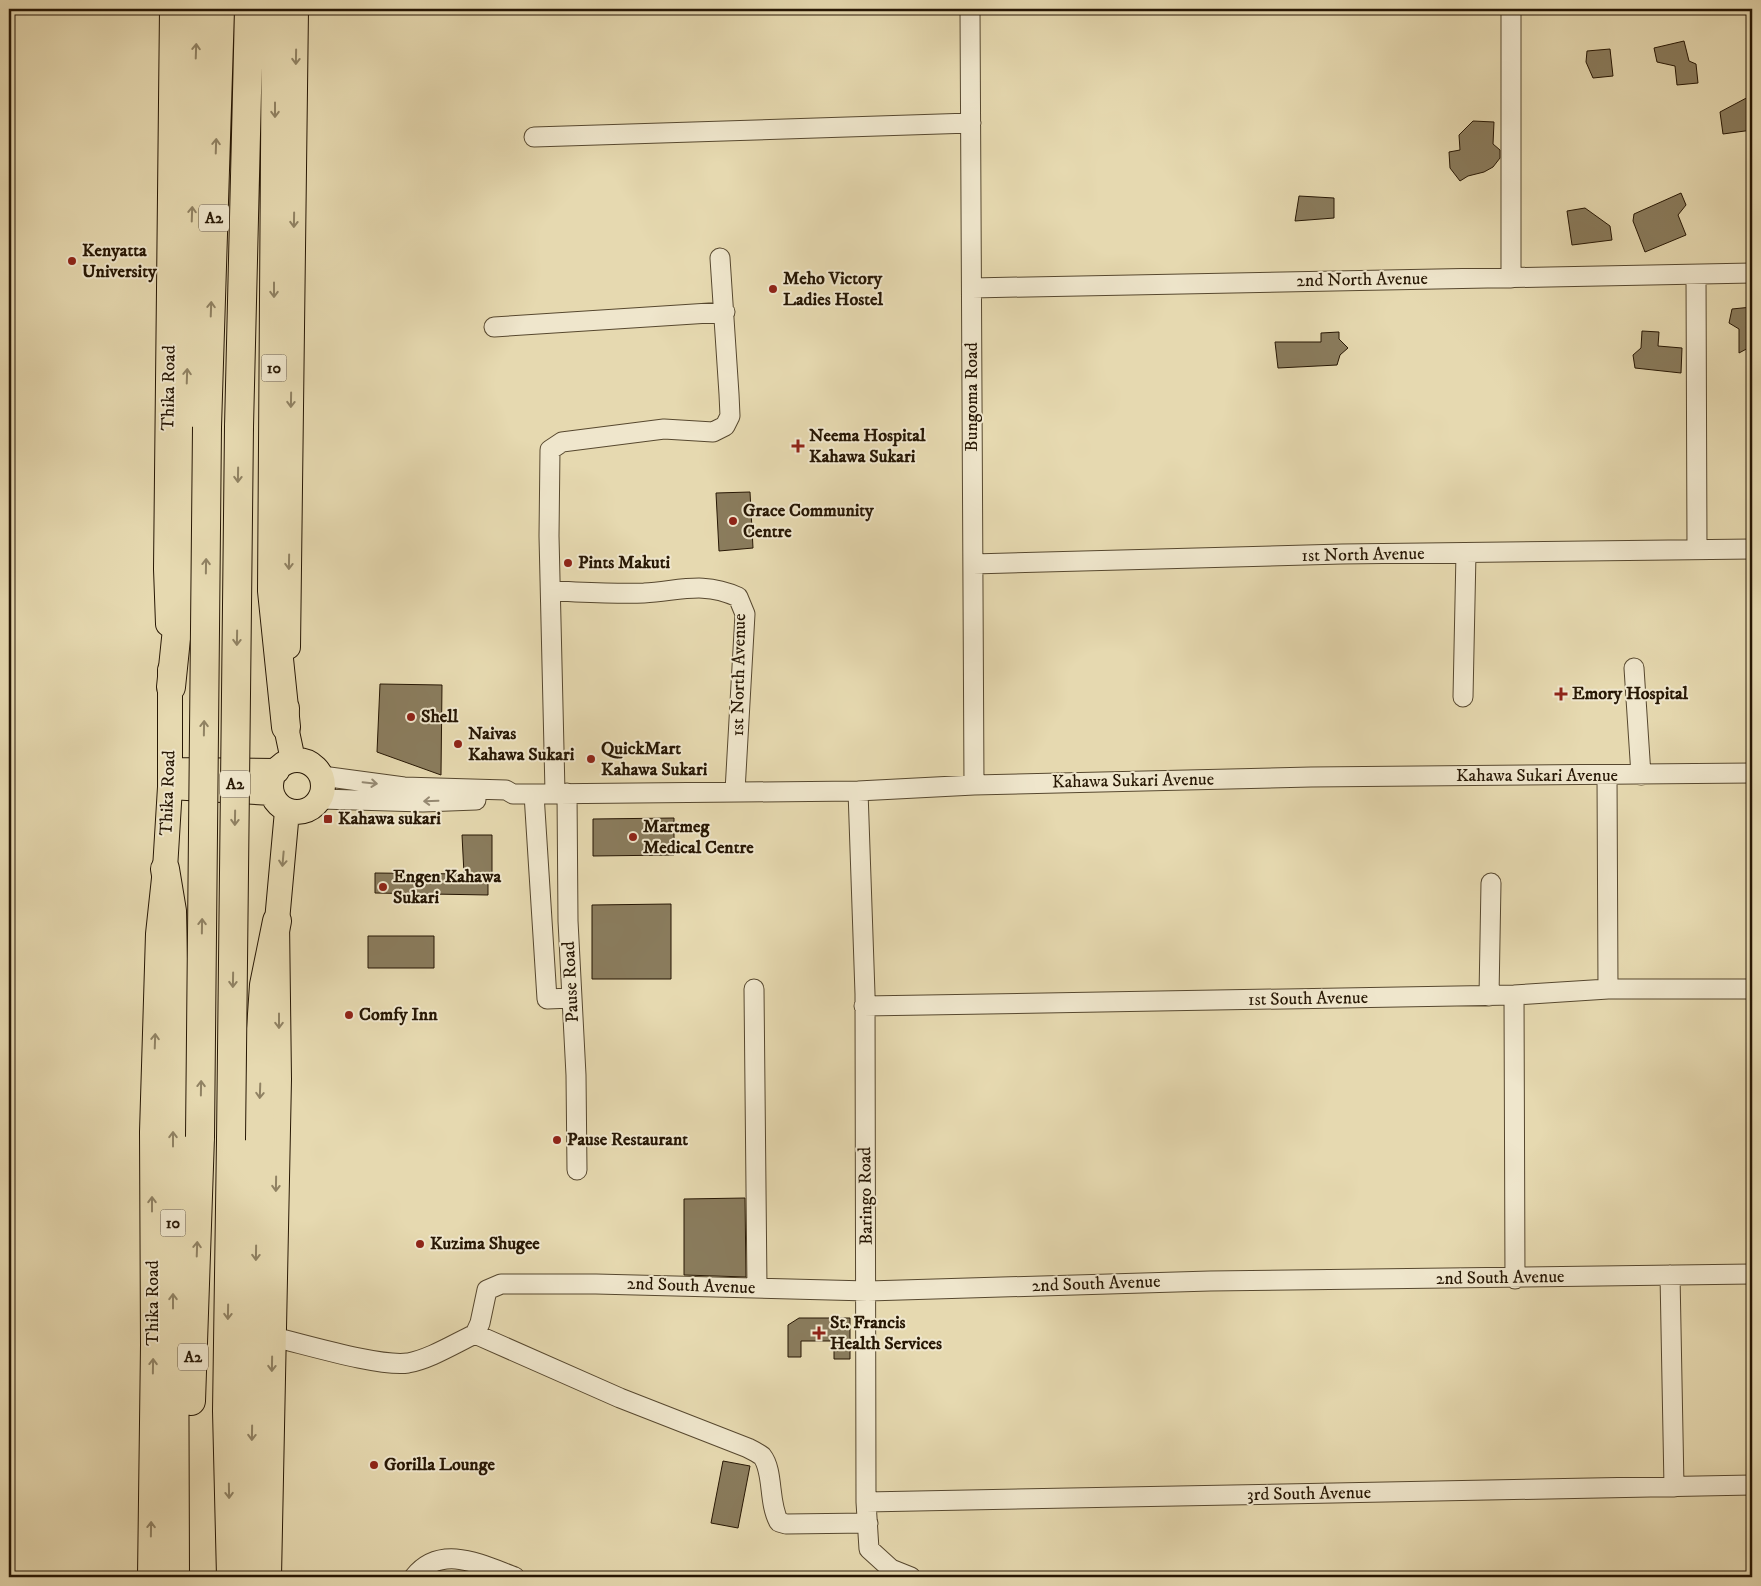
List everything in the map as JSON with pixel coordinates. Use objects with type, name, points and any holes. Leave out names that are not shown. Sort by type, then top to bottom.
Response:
[{"type":"highway","points":[[170,687],[181,590],[197,9]]},
{"type":"highway","name":"Thika Road","points":[[185,1577],[200,1137],[207,427],[220,9]]},
{"type":"highway","name":"A2","points":[[231,1577],[227,1411],[239,427],[249,9]]},
{"type":"highway","name":"10","points":[[276,9],[272,590],[286,727]]},
{"type":"highway","name":"10","points":[[165,869],[172,911],[173,959],[175,1577]]},
{"type":"highway","points":[[249,1577],[262,1020],[264,985],[277,921]]},
{"type":"main road","name":"Thika Road","points":[[150,1577],[153,1345],[152,1132],[158,934],[165,869],[170,779],[170,687],[166,570],[172,9]]},
{"type":"main road","points":[[170,779],[281,774],[312,764],[321,787],[308,809],[297,812],[287,811],[276,802],[281,774],[286,727],[296,9]]},
{"type":"main road","points":[[269,1577],[279,1079],[277,921],[287,811]]},
{"type":"street","name":"Bungoma Road","points":[[970,9],[974,785]]},
{"type":"street","points":[[1511,9],[1511,278]]},
{"type":"street","points":[[534,138],[971,123]]},
{"type":"street","points":[[494,327],[724,312],[720,258]]},
{"type":"street","name":"2nd North Avenue","points":[[972,288],[1752,273]]},
{"type":"street","points":[[1696,275],[1697,550]]},
{"type":"street","name":"Pause Road","points":[[577,1170],[576,1075],[549,536],[550,450],[562,442],[664,429],[713,432],[725,426],[730,416],[724,312]]},
{"type":"street","name":"1st North Avenue","points":[[973,564],[1466,553],[1752,550]]},
{"type":"street","points":[[1463,697],[1466,553]]},
{"type":"street","name":"1st North Avenue","points":[[552,591],[646,593],[684,588],[719,588],[738,597],[745,614],[735,792]]},
{"type":"street","points":[[1634,668],[1641,775]]},
{"type":"street","name":"Kahawa Sukari Avenue","points":[[321,787],[506,790],[513,794],[561,792],[858,791],[974,785],[1311,777],[1752,773]]},
{"type":"street","points":[[1607,775],[1608,989]]},
{"type":"street","name":"Baringo Road","points":[[858,791],[864,1006],[868,1291],[866,1502],[869,1549],[891,1569],[912,1577]]},
{"type":"street","points":[[534,794],[547,999],[572,998]]},
{"type":"street","points":[[1489,996],[1490,883]]},
{"type":"street","points":[[754,989],[757,1288]]},
{"type":"street","name":"1st South Avenue","points":[[864,1006],[1489,996],[1608,989],[1752,989]]},
{"type":"street","points":[[1514,995],[1515,1279]]},
{"type":"street","name":"2nd South Avenue","points":[[475,1334],[480,1323],[487,1290],[500,1284],[596,1284],[868,1291],[1210,1281],[1515,1279],[1752,1274]]},
{"type":"street","points":[[1670,1275],[1674,1487]]},
{"type":"street","points":[[273,1337],[367,1358],[389,1362],[408,1362],[447,1348],[475,1334],[620,1398],[748,1448],[761,1456],[766,1466],[773,1512],[779,1522],[786,1524],[868,1523]]},
{"type":"street","name":"3rd South Avenue","points":[[866,1502],[1752,1485]]},
{"type":"street","points":[[414,1577],[419,1571],[433,1562],[444,1558],[486,1566],[515,1577]]},
{"type":"building","points":[[1684,41],[1689,61],[1696,64],[1698,83],[1677,85],[1675,66],[1657,62],[1654,48]]},
{"type":"building","points":[[1610,49],[1613,76],[1593,78],[1586,62],[1587,51]]},
{"type":"building","points":[[1752,95],[1752,130],[1723,134],[1720,112]]},
{"type":"building","points":[[1473,121],[1494,122],[1493,144],[1500,150],[1500,158],[1493,167],[1460,181],[1450,168],[1449,152],[1460,150],[1459,135]]},
{"type":"building","points":[[1681,193],[1686,205],[1678,215],[1686,235],[1645,252],[1633,221],[1634,214]]},
{"type":"building","points":[[1299,196],[1334,198],[1334,218],[1295,221]]},
{"type":"building","points":[[1585,208],[1610,226],[1612,240],[1572,245],[1567,211]]},
{"type":"building","points":[[1752,307],[1752,346],[1739,353],[1739,329],[1729,323],[1732,309]]},
{"type":"building","points":[[1642,331],[1659,332],[1658,346],[1682,348],[1681,373],[1635,368],[1633,355],[1641,348]]},
{"type":"building","points":[[1339,332],[1339,339],[1348,348],[1340,355],[1337,365],[1278,368],[1275,342],[1321,342],[1321,333]]},
{"type":"building","name":"Grace Community Centre","points":[[750,492],[753,548],[719,551],[716,493]]},
{"type":"building","points":[[380,684],[442,685],[441,775],[377,752]]},
{"type":"building","name":"Martmeg Medical Centre","points":[[674,818],[674,855],[593,856],[593,819]]},
{"type":"building","points":[[462,835],[492,835],[492,876],[488,876],[488,895],[375,893],[375,873],[464,874]]},
{"type":"building","points":[[671,904],[671,979],[592,979],[592,905]]},
{"type":"building","points":[[368,936],[434,936],[434,968],[368,968]]},
{"type":"building","points":[[745,1198],[746,1277],[684,1275],[684,1199]]},
{"type":"building","name":"St. Francis Health Services","points":[[799,1318],[850,1318],[850,1359],[834,1359],[834,1341],[801,1341],[801,1357],[788,1357],[788,1325]]},
{"type":"building","points":[[723,1461],[750,1466],[738,1528],[711,1523]]},
{"type":"place","name":"Kenyatta University","points":[[72,261]]},
{"type":"place","name":"Meho Victory Ladies Hostel","points":[[773,289]]},
{"type":"place","name":"Neema Hospital Kahawa Sukari","points":[[798,446]]},
{"type":"place","name":"Grace Community Centre","points":[[733,521]]},
{"type":"place","name":"Pints Makuti","points":[[568,563]]},
{"type":"place","name":"Emory Hospital","points":[[1561,694]]},
{"type":"place","name":"Shell","points":[[411,717]]},
{"type":"place","name":"Naivas Kahawa Sukari","points":[[458,744]]},
{"type":"place","name":"QuickMart Kahawa Sukari","points":[[591,759]]},
{"type":"place","name":"Kahawa sukari","points":[[328,819]]},
{"type":"place","name":"Martmeg Medical Centre","points":[[633,837]]},
{"type":"place","name":"Engen Kahawa Sukari","points":[[383,887]]},
{"type":"place","name":"Comfy Inn","points":[[349,1015]]},
{"type":"place","name":"Pause Restaurant","points":[[557,1140]]},
{"type":"place","name":"Kuzima Shugee","points":[[420,1244]]},
{"type":"place","name":"St. Francis Health Services","points":[[819,1333]]},
{"type":"place","name":"Gorilla Lounge","points":[[374,1465]]}]
